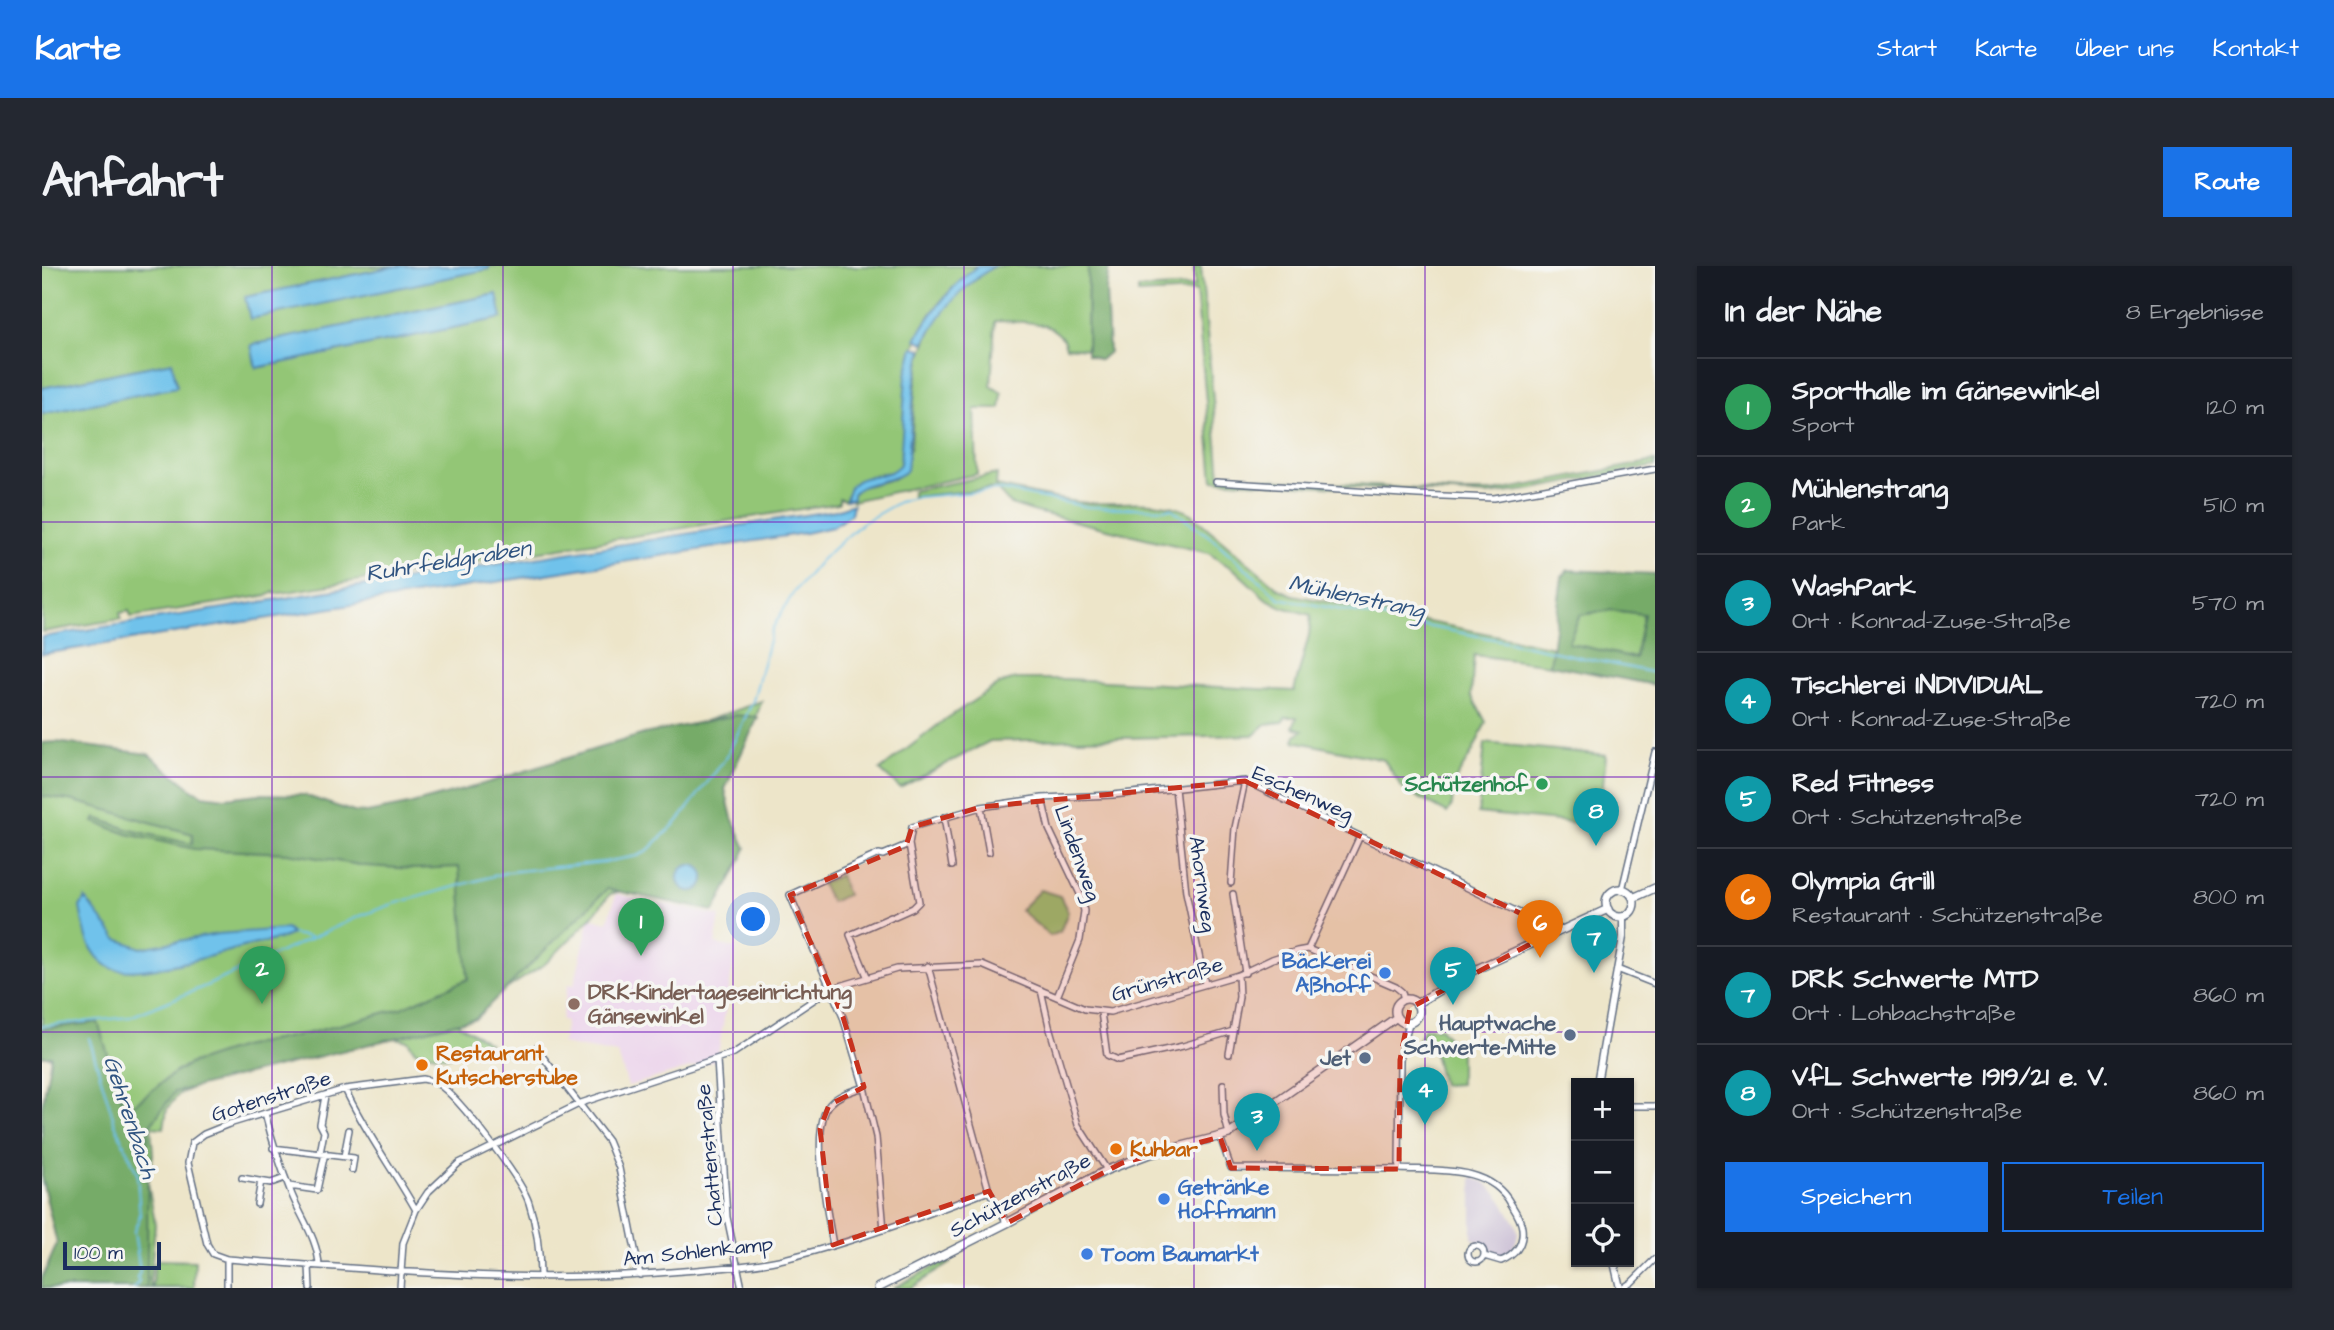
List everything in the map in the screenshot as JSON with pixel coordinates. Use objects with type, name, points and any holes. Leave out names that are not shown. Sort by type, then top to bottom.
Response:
[{"type":"main road","points":[[1633,898],[1655,888]]},
{"type":"main road","points":[[1622,890],[1633,898],[1632,910],[1623,916],[1616,916],[1608,909],[1606,901],[1610,894],[1622,890]]},
{"type":"main road","points":[[1416,1004],[1445,985],[1608,909]]},
{"type":"main road","points":[[1404,1000],[1416,1004],[1418,1015],[1409,1023],[1397,1017],[1396,1007],[1404,1000]]},
{"type":"main road","name":"Schützenstraße","points":[[878,1288],[1107,1170],[1147,1155],[1228,1133],[1397,1017]]},
{"type":"street","points":[[1216,482],[1494,498],[1655,469]]},
{"type":"street","points":[[1622,890],[1655,752]]},
{"type":"street","points":[[1231,883],[1235,828],[1245,781]]},
{"type":"street","name":"Eschenweg","points":[[909,844],[912,827],[981,807],[1245,781],[1524,915],[1536,941]]},
{"type":"street","name":"Ahornweg","points":[[1175,788],[1186,892],[1205,984]]},
{"type":"street","name":"Lindenweg","points":[[1042,799],[1049,829],[1080,894],[1084,911],[1080,940],[1057,997]]},
{"type":"street","points":[[981,807],[989,852]]},
{"type":"street","points":[[944,817],[952,866]]},
{"type":"street","points":[[1360,836],[1308,949],[1396,987],[1402,992],[1404,1000]]},
{"type":"street","points":[[867,976],[850,935],[913,908],[919,902],[909,844],[883,855],[879,854],[790,895],[843,1017],[864,1087],[876,1137],[884,1230]]},
{"type":"street","points":[[1229,1054],[1241,974],[1233,894]]},
{"type":"street","points":[[1598,1078],[1623,937],[1623,916]]},
{"type":"street","name":"Grünstraße","points":[[400,1288],[403,1243],[416,1210],[428,1192],[459,1163],[581,1103],[717,1060],[749,1044],[830,989],[897,969],[982,965],[1085,1009],[1110,1012],[1241,974],[1272,959],[1308,949]]},
{"type":"street","points":[[928,966],[989,1191],[1007,1223]]},
{"type":"street","points":[[1617,970],[1655,985]]},
{"type":"street","points":[[1041,990],[1078,1125],[1107,1170]]},
{"type":"street","points":[[1101,1012],[1107,1055],[1118,1060],[1183,1046],[1233,1031]]},
{"type":"street","points":[[1399,1169],[1400,1060],[1409,1023]]},
{"type":"street","points":[[536,1048],[608,1141],[619,1168],[640,1275]]},
{"type":"street","name":"Chattenstraße","points":[[717,1060],[727,1217],[742,1288]]},
{"type":"street","name":"Gotenstraße","points":[[227,1259],[213,1254],[207,1244],[188,1163],[192,1143],[204,1134],[345,1089],[423,1079],[432,1081],[448,1093],[493,1145],[529,1200],[540,1252],[540,1277]]},
{"type":"street","points":[[1223,1084],[1224,1115],[1228,1133]]},
{"type":"street","points":[[833,1245],[823,1187],[820,1129],[829,1105],[841,1095],[864,1087]]},
{"type":"street","points":[[345,1089],[361,1124],[416,1210]]},
{"type":"street","points":[[288,1186],[317,1190],[324,1132],[320,1125],[326,1096]]},
{"type":"street","points":[[1634,1106],[1655,1106]]},
{"type":"street","points":[[265,1113],[273,1148],[318,1251],[319,1266]]},
{"type":"street","points":[[344,1156],[349,1130]]},
{"type":"street","points":[[1220,1137],[1231,1168],[1399,1169],[1469,1173],[1494,1183],[1520,1219],[1523,1238],[1518,1250],[1510,1258],[1501,1261],[1484,1256]]},
{"type":"street","points":[[273,1148],[354,1158],[352,1170]]},
{"type":"street","points":[[242,1178],[271,1183],[285,1178]]},
{"type":"street","points":[[257,1204],[261,1181]]},
{"type":"street","name":"Am Sohlenkamp","points":[[400,1271],[540,1277],[640,1275],[738,1266],[786,1258],[884,1230],[989,1191]]},
{"type":"street","points":[[228,1288],[227,1259],[400,1271]]},
{"type":"street","points":[[1615,1267],[1621,1288],[1632,1282],[1655,1259]]},
{"type":"street","points":[[309,1265],[310,1288]]},
{"type":"highlighted area","points":[[1245,781],[1524,915],[1536,941],[1410,1008],[1400,1060],[1399,1169],[1231,1168],[1220,1137],[1122,1163],[1007,1223],[989,1191],[833,1245],[820,1129],[829,1105],[864,1087],[843,1017],[790,895],[906,846],[912,827],[981,807]]},
{"type":"shaded area","points":[[616,894],[720,916],[715,944],[736,948],[717,1060],[628,1086],[618,1054],[562,1044],[566,1021],[561,1020],[568,984],[574,985],[590,918],[608,922]]},
{"type":"shaded area","points":[[1472,1177],[1484,1182],[1497,1193],[1516,1224],[1516,1242],[1500,1257],[1472,1239]]},
{"type":"green space","points":[[42,266],[396,266],[246,297],[250,318],[489,269],[489,266],[977,266],[932,312],[915,345],[906,384],[903,445],[899,467],[891,472],[867,477],[847,494],[846,500],[839,498],[839,503],[131,617],[129,611],[120,613],[121,619],[42,632],[42,414],[177,386],[171,363],[42,388]],"holes":[[[497,294],[501,318],[256,368],[252,345]]]},
{"type":"green space","points":[[994,266],[1088,266],[1087,349],[1066,347],[1055,331],[1037,323],[995,321],[991,386],[1002,393],[1000,409],[975,409],[977,474],[852,501],[858,488],[893,479],[907,470],[915,390],[925,344],[949,304],[968,285]]},
{"type":"green space","points":[[1088,266],[1109,266],[1106,290],[1109,352],[1100,360],[1087,354]]},
{"type":"green space","points":[[1194,266],[1201,266],[1220,476],[1493,492],[1655,461],[1655,466],[1488,495],[1213,480],[1196,291],[1138,294],[1138,289],[1195,286]]},
{"type":"green space","points":[[997,474],[996,486],[1054,498],[1088,503],[1141,502],[1179,508],[1191,514],[1279,589],[1293,595],[1554,647],[1550,665],[1474,655],[1471,695],[1486,722],[1473,751],[1454,782],[1452,805],[1447,813],[1403,789],[1384,760],[1294,741],[1296,735],[1303,730],[1293,727],[1297,717],[1286,717],[1282,722],[1266,724],[1254,735],[990,741],[900,788],[880,770],[943,721],[999,684],[1016,679],[1066,679],[1294,691],[1309,635],[1311,615],[1282,607],[1265,598],[1236,571],[1208,553],[1036,512],[1010,504],[996,488],[913,497],[912,491]]},
{"type":"green space","points":[[1568,570],[1655,574],[1655,685],[1550,665],[1562,577]],"holes":[[[1611,610],[1644,614],[1635,658],[1568,643],[1580,615]]]},
{"type":"green space","points":[[1611,610],[1644,614],[1635,659],[1567,643],[1580,615]]},
{"type":"green space","points":[[762,701],[747,740],[662,881],[610,894],[590,919],[546,963],[456,1022],[489,1043],[447,1057],[415,1051],[408,1041],[395,1038],[203,1083],[179,1094],[167,1109],[164,1128],[151,1127],[153,1155],[148,1183],[155,1224],[150,1281],[152,1288],[45,1288],[59,1258],[53,1057],[42,1051],[42,784],[190,807],[352,823],[703,722]]},
{"type":"green space","points":[[736,715],[758,717],[725,789],[732,818],[746,848],[714,911],[607,889],[476,1018],[175,1092],[148,1128],[147,1288],[42,1288],[42,1278],[57,1244],[42,1180],[42,1107],[51,1056],[42,1056],[42,1029],[98,1022],[125,1109],[189,1064],[241,1047],[309,1033],[401,1008],[468,979],[459,867],[414,869],[366,866],[287,853],[194,849],[127,834],[94,822],[96,818],[131,830],[192,844],[193,834],[74,801],[42,796],[42,743],[56,742],[148,754],[203,795],[225,798],[258,794],[304,795],[354,812],[367,813],[470,788],[644,734]]},
{"type":"green space","name":"Schützenhof","points":[[1485,743],[1606,755],[1599,825],[1478,813]]},
{"type":"green space","points":[[840,875],[847,895],[831,902],[821,884]]},
{"type":"green space","points":[[1040,890],[1060,896],[1068,912],[1060,932],[1050,936],[1020,910]]},
{"type":"green space","points":[[1424,1028],[1440,1028],[1460,1052],[1460,1084],[1442,1085],[1432,1046],[1415,1046]]},
{"type":"green space","points":[[157,1260],[195,1261],[194,1288],[153,1288],[154,1266]]},
{"type":"green space","points":[[947,1260],[950,1263],[910,1288],[893,1288]]},
{"type":"water","points":[[396,266],[489,266],[489,269],[250,319],[245,297]]},
{"type":"water","points":[[977,266],[994,266],[954,300],[924,343],[916,339],[942,300]]},
{"type":"water","points":[[497,294],[502,318],[256,368],[251,345]]},
{"type":"water","points":[[913,347],[922,349],[915,381],[907,470],[894,478],[864,486],[853,494],[853,498],[846,500],[854,483],[886,474],[900,464],[906,375]]},
{"type":"water","points":[[172,362],[177,387],[42,414],[42,388]]},
{"type":"water","points":[[853,504],[851,514],[833,527],[805,533],[42,654],[42,637],[836,510]]},
{"type":"water","points":[[691,865],[700,869],[704,878],[700,887],[691,891],[682,887],[678,878],[682,869]]},
{"type":"water","points":[[85,898],[117,939],[141,948],[217,934],[286,929],[292,934],[173,965],[153,969],[120,970],[102,962],[92,948],[85,933],[80,907]]},
{"type":"waterway","name":"Mühlenstrang","points":[[42,1026],[130,1017],[393,904],[508,872],[604,862],[646,852],[678,821],[726,758],[753,701],[772,629],[794,592],[821,560],[862,523],[899,502],[918,497],[1002,490],[1088,507],[1172,509],[1214,540],[1279,598],[1655,673]]},
{"type":"waterway","points":[[292,934],[310,937]]},
{"type":"waterway","name":"Gehrenbach","points":[[89,1038],[115,1124],[137,1173],[140,1216],[134,1231],[140,1272],[137,1278],[139,1282],[134,1288]]},
{"type":"place","name":"Schützenhof","points":[[1542,784]]},
{"type":"place","name":"VfL Schwerte 1919/21 e. V.","points":[[1596,846]]},
{"type":"place","name":"Sporthalle im Gänsewinkel","points":[[641,956]]},
{"type":"place","name":"Olympia Grill","points":[[1540,958]]},
{"type":"place","name":"Bäckerei Aßhoff","points":[[1385,973]]},
{"type":"place","name":"DRK Schwerte MTD","points":[[1594,973]]},
{"type":"place","name":"Mühlenstrang","points":[[262,1004]]},
{"type":"place","name":"DRK-Kindertageseinrichtung Gänsewinkel","points":[[574,1004]]},
{"type":"place","name":"Red Fitness","points":[[1453,1005]]},
{"type":"place","name":"Hauptwache Schwerte-Mitte","points":[[1570,1035]]},
{"type":"place","name":"Jet","points":[[1365,1058]]},
{"type":"place","name":"Restaurant Kutscherstube","points":[[422,1065]]},
{"type":"place","name":"Tischlerei INDIVIDUAL","points":[[1425,1125]]},
{"type":"place","name":"Kuhbar","points":[[1116,1149]]},
{"type":"place","name":"WashPark","points":[[1257,1151]]},
{"type":"place","name":"Getränke Hoffmann","points":[[1164,1199]]},
{"type":"place","name":"Toom Baumarkt","points":[[1087,1254]]},
{"type":"water label","name":"Ruhrfeldgraben","points":[[448,560]]}]
